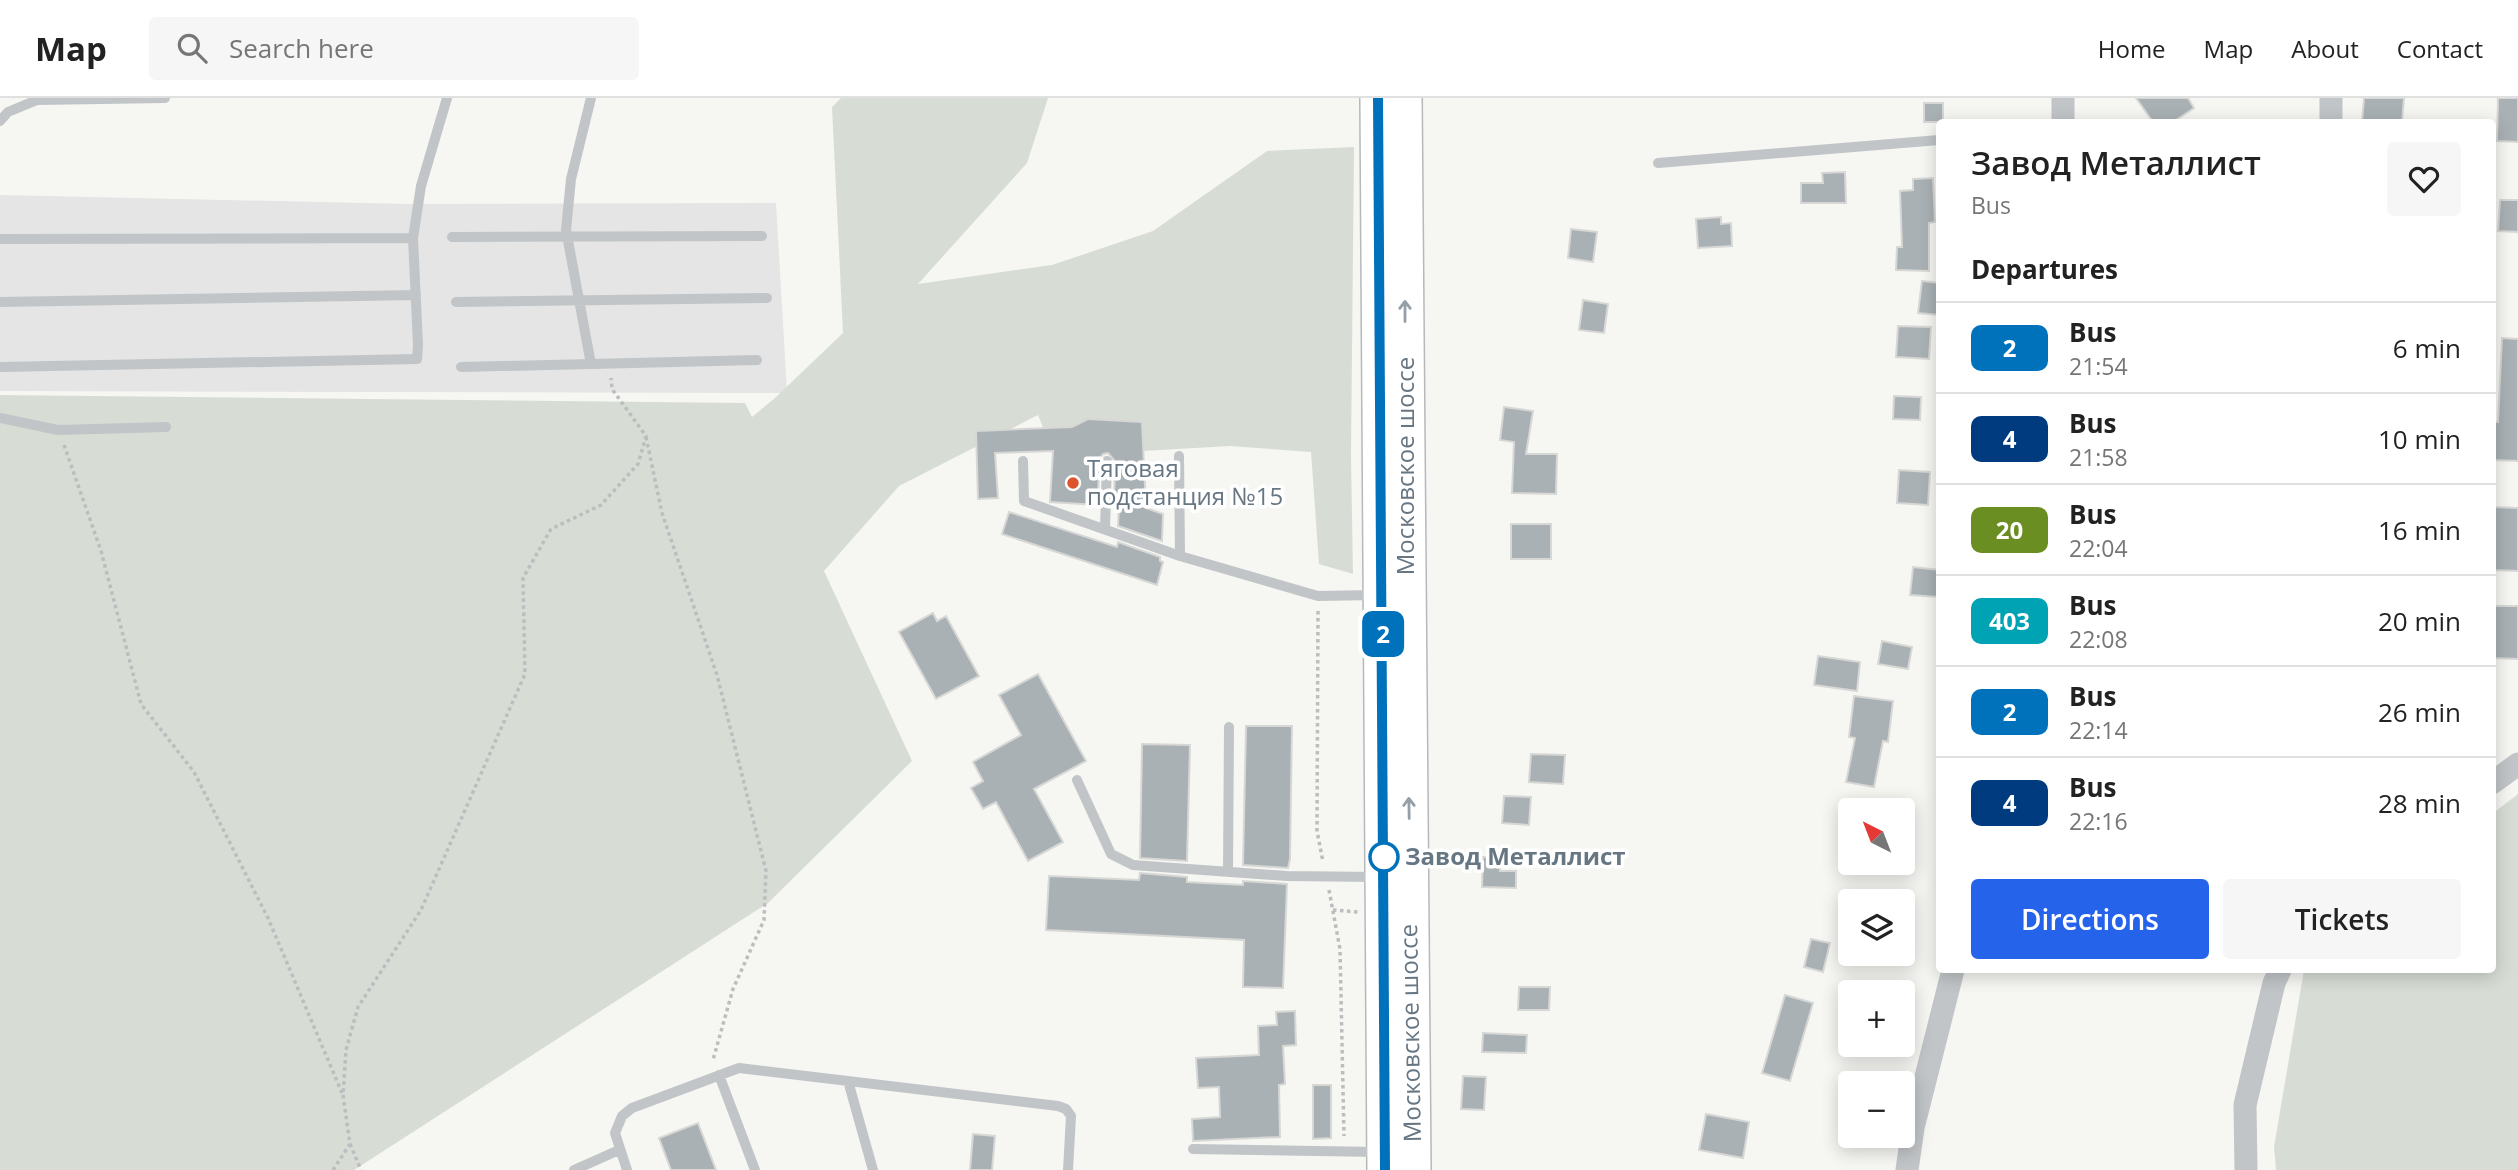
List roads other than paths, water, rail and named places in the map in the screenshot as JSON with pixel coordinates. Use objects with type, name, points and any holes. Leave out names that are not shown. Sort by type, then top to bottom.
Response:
[{"type":"main road","name":"Московское шоссе","points":[[1378,98],[1384,877],[1394,1164]]},
{"type":"main road","name":"Московское шоссе","points":[[1394,1164],[1404,98]]},
{"type":"street","points":[[2063,98],[2063,119]]},
{"type":"street","points":[[2331,98],[2331,119]]},
{"type":"street","points":[[2496,780],[2518,764]]},
{"type":"street","points":[[1907,1170],[1913,1128],[1952,973]]},
{"type":"street","points":[[2246,1170],[2245,1105],[2279,973]]},
{"type":"lane","points":[[0,121],[8,112],[37,100],[164,98]]},
{"type":"lane","points":[[0,367],[417,359],[412,238],[421,186],[447,98]]},
{"type":"lane","points":[[591,98],[571,180],[567,235],[591,364]]},
{"type":"lane","points":[[1658,163],[1936,140]]},
{"type":"lane","points":[[452,237],[762,236]]},
{"type":"lane","points":[[0,239],[412,238]]},
{"type":"lane","points":[[0,302],[416,295]]},
{"type":"lane","points":[[457,302],[767,298]]},
{"type":"lane","points":[[461,367],[757,360]]},
{"type":"lane","points":[[0,418],[58,430],[166,427]]},
{"type":"lane","points":[[1179,456],[1180,556]]},
{"type":"lane","points":[[1023,461],[1024,501],[1180,556],[1318,596],[1382,595]]},
{"type":"lane","points":[[1105,529],[1107,461]]},
{"type":"lane","points":[[1228,872],[1229,727]]},
{"type":"lane","points":[[1077,780],[1111,855],[1133,865],[1326,877],[1384,877]]},
{"type":"lane","points":[[627,1170],[615,1133],[616,1125],[622,1116],[632,1108],[739,1068],[1058,1106],[1066,1109],[1071,1116],[1068,1170]]},
{"type":"lane","points":[[719,1075],[755,1170]]},
{"type":"lane","points":[[848,1081],[873,1170]]},
{"type":"lane","points":[[1193,1149],[1394,1164]]},
{"type":"lane","points":[[574,1170],[619,1150]]},
{"type":"place","name":"Тяговая подстанция №15","points":[[1073,483]]},
{"type":"place","name":"Завод Металлист","points":[[1384,857]]}]
